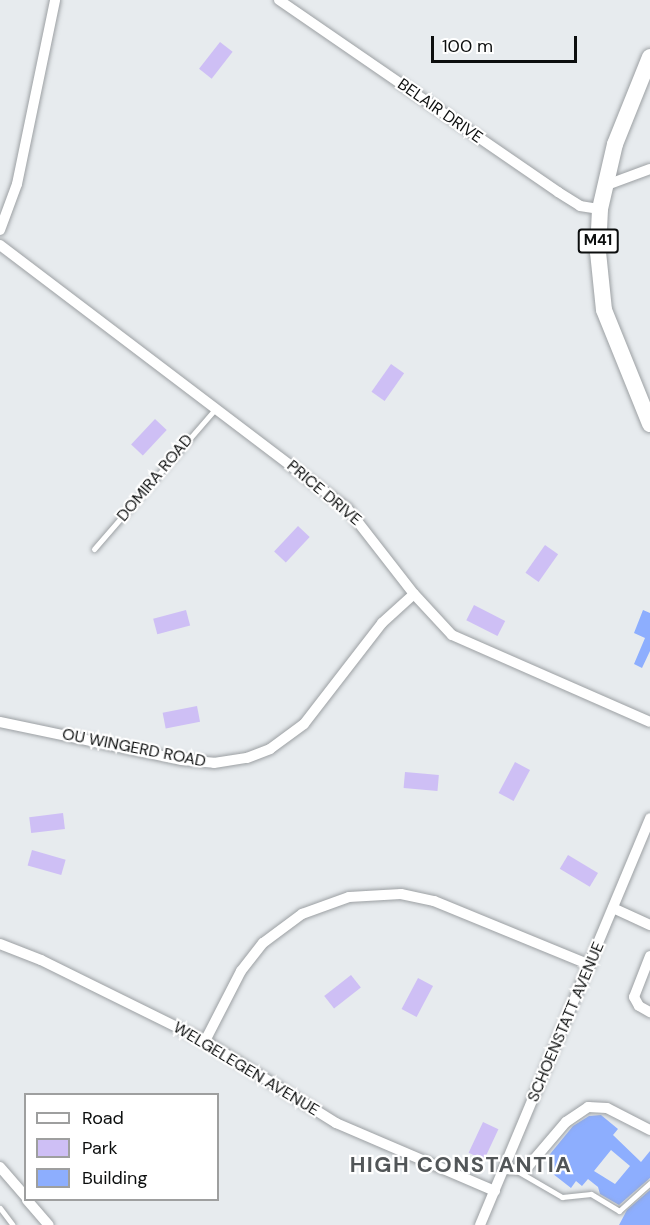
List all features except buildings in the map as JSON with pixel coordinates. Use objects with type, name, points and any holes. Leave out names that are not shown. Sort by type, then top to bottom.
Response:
[{"type":"main road","name":"M41","points":[[650,57],[622,123],[604,186],[600,209],[598,252],[604,310],[650,424]]},
{"type":"street","points":[[0,230],[16,184],[55,0]]},
{"type":"street","name":"BELAIR DRIVE","points":[[283,1],[558,192],[580,206],[600,209]]},
{"type":"street","points":[[604,186],[650,169]]},
{"type":"street","name":"PRICE DRIVE","points":[[0,246],[347,508],[444,630],[459,639],[650,722]]},
{"type":"street","name":"OU WINGERD ROAD","points":[[0,722],[182,760],[214,763],[247,758],[270,749],[304,724],[382,623],[414,594]]},
{"type":"street","name":"SCHOENSTATT AVENUE","points":[[480,1225],[650,818]]},
{"type":"street","points":[[205,1041],[241,971],[263,943],[302,914],[349,897],[401,894],[434,901],[590,965]]},
{"type":"street","points":[[613,908],[650,925]]},
{"type":"street","name":"WELGELEGEN AVENUE","points":[[0,944],[41,960],[205,1041],[336,1124],[495,1191]]},
{"type":"street","points":[[650,956],[634,997],[639,1006],[650,1012]]},
{"type":"street","points":[[504,1169],[519,1172],[532,1164],[571,1117],[588,1107],[607,1108],[650,1130]]},
{"type":"street","points":[[0,1167],[24,1196]]},
{"type":"street","points":[[29,1201],[49,1225]]},
{"type":"lane","name":"DOMIRA ROAD","points":[[94,549],[216,408]]},
{"type":"lane","points":[[519,1172],[562,1197],[591,1194],[619,1211],[650,1183]]},
{"type":"lane","points":[[0,1209],[13,1225]]},
{"type":"green space","points":[[220,42],[233,52],[212,79],[199,69]]},
{"type":"green space","points":[[391,364],[404,373],[385,401],[371,392]]},
{"type":"green space","points":[[155,419],[167,430],[143,456],[131,445]]},
{"type":"green space","points":[[298,526],[310,537],[286,563],[274,552]]},
{"type":"green space","points":[[545,545],[558,554],[539,582],[525,573]]},
{"type":"green space","points":[[474,605],[505,621],[497,636],[466,620]]},
{"type":"green space","points":[[186,610],[190,625],[157,634],[153,619]]},
{"type":"green space","points":[[197,706],[200,722],[166,728],[163,713]]},
{"type":"green space","points":[[515,762],[530,770],[514,801],[499,793]]},
{"type":"green space","points":[[405,772],[439,775],[437,791],[404,788]]},
{"type":"green space","points":[[63,813],[65,829],[31,833],[29,817]]},
{"type":"green space","points":[[32,850],[66,860],[61,875],[28,865]]},
{"type":"green space","points":[[568,855],[598,873],[590,887],[560,869]]},
{"type":"green space","points":[[351,975],[361,988],[334,1009],[324,996]]},
{"type":"green space","points":[[418,978],[433,986],[417,1017],[402,1009]]},
{"type":"green space","points":[[483,1122],[498,1129],[484,1160],[469,1153]]},
{"type":"district","name":"HIGH CONSTANTIA","points":[[461,1165]]}]
